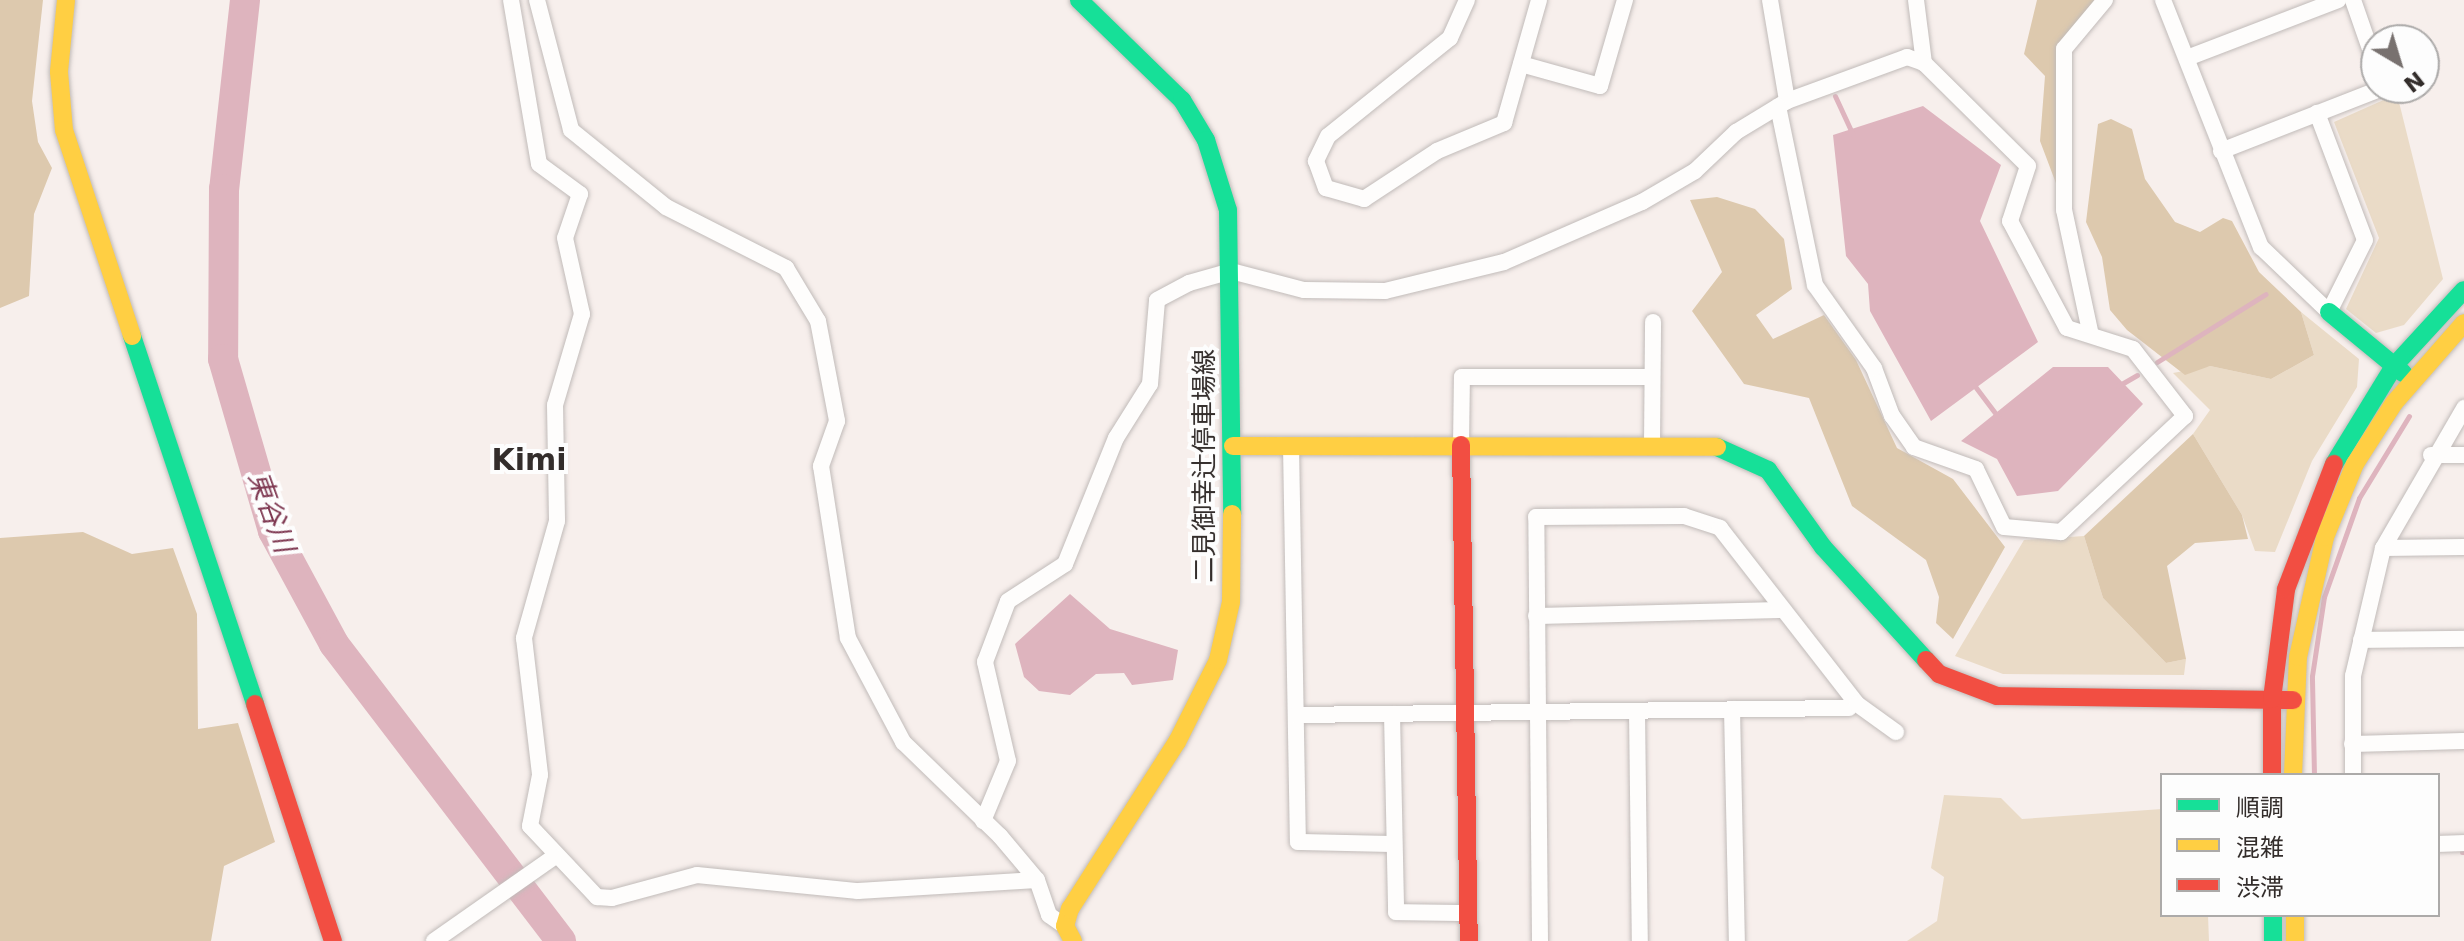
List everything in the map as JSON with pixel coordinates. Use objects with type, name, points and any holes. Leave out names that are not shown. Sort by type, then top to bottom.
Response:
[{"type":"street","points":[[66,0],[59,72],[64,130],[333,941]]},
{"type":"street","points":[[511,0],[539,164],[580,194],[565,238],[582,314],[555,405],[557,521],[541,562],[522,665],[540,775],[530,826],[554,857],[597,897],[612,898],[697,875],[858,891],[1037,880]]},
{"type":"street","points":[[537,0],[571,130],[666,207],[786,268],[818,321],[837,421],[821,466],[848,638],[903,742],[1037,880],[1049,915],[1069,934]]},
{"type":"street","name":"二見御幸辻停車場線","points":[[1069,934],[1177,742],[1218,660],[1231,602],[1233,446],[1228,210],[1206,140],[1182,100],[1079,0]]},
{"type":"street","points":[[1467,0],[1450,38],[1328,136],[1316,161],[1326,188],[1364,199],[1437,151],[1504,123],[1539,0]]},
{"type":"street","points":[[1521,64],[1600,86],[1625,0]]},
{"type":"street","points":[[1916,0],[1924,63]]},
{"type":"street","points":[[2090,331],[2064,210],[2064,49],[2105,0]]},
{"type":"street","points":[[2163,0],[2261,247],[2329,312],[2414,380]]},
{"type":"street","points":[[2187,58],[2338,0]]},
{"type":"street","points":[[2353,0],[2361,24]]},
{"type":"street","points":[[983,821],[1008,761],[985,662],[1008,601],[1065,564],[1080,537],[1116,438],[1150,384],[1157,300],[1231,271],[1304,290],[1385,291],[1504,262],[1642,202],[1783,104],[1875,65],[1907,57],[1924,63],[2028,166],[2010,221],[2067,328],[2090,331],[2133,349],[2185,416],[2061,532],[2004,527],[1976,469],[1914,447],[1892,416],[1874,368],[1815,285],[1783,104],[1769,1]]},
{"type":"street","points":[[2221,151],[2360,97]]},
{"type":"street","points":[[2317,113],[2365,240],[2329,312]]},
{"type":"street","points":[[2272,773],[2272,699],[2292,575],[2329,472],[2394,366],[2464,290]]},
{"type":"street","points":[[1652,444],[1653,322]]},
{"type":"street","points":[[2293,773],[2293,700],[2306,604],[2325,537],[2355,464],[2414,380],[2464,323]]},
{"type":"street","points":[[1469,941],[1469,713],[1461,445],[1462,377],[1652,377]]},
{"type":"street","points":[[2353,773],[2352,744],[2361,640],[2383,548],[2431,455],[2464,408]]},
{"type":"street","points":[[1233,446],[1652,444],[1721,447],[1768,470],[1823,547],[1939,674],[1997,696],[2293,700]]},
{"type":"street","points":[[1291,446],[1298,842],[1394,844]]},
{"type":"street","points":[[2431,455],[2464,455]]},
{"type":"street","points":[[1540,941],[1536,517],[1684,516],[1720,528],[1857,704],[1896,732]]},
{"type":"street","points":[[2383,548],[2464,547]]},
{"type":"street","points":[[1536,616],[1782,610]]},
{"type":"street","points":[[2361,640],[2464,639]]},
{"type":"street","points":[[1296,715],[1849,708]]},
{"type":"street","points":[[1732,709],[1737,941]]},
{"type":"street","points":[[1637,711],[1640,941]]},
{"type":"street","points":[[1392,714],[1396,912],[1469,913]]},
{"type":"street","points":[[2352,744],[2464,741]]},
{"type":"street","points":[[2440,844],[2464,843]]},
{"type":"street","points":[[434,941],[536,865],[554,857]]},
{"type":"street","points":[[2273,917],[2273,941]]},
{"type":"street","points":[[2295,917],[2295,941]]},
{"type":"shaded area","points":[[0,0],[43,0],[32,101],[38,142],[52,168],[34,214],[29,296],[0,308]]},
{"type":"shaded area","points":[[2037,0],[2102,0],[2059,46],[2057,186],[2040,141],[2045,76],[2024,54]]},
{"type":"shaded area","points":[[2374,104],[2399,104],[2443,279],[2404,325],[2376,333],[2346,309],[2379,238],[2334,122]]},
{"type":"shaded area","points":[[1923,106],[2001,165],[1980,221],[2038,342],[1931,421],[1870,311],[1868,284],[1846,256],[1833,135]]},
{"type":"shaded area","points":[[2111,119],[2132,129],[2145,179],[2175,222],[2200,232],[2223,218],[2232,221],[2259,272],[2301,312],[2314,355],[2271,379],[2210,366],[2185,375],[2127,330],[2110,310],[2102,257],[2086,222],[2098,124]]},
{"type":"shaded area","points":[[1717,197],[1755,209],[1784,239],[1792,289],[1756,315],[1773,339],[1824,315],[1856,360],[1897,448],[1953,479],[2005,547],[1953,639],[1936,623],[1939,597],[1926,560],[1852,506],[1809,398],[1744,384],[1692,311],[1722,272],[1690,200]]},
{"type":"shaded area","points":[[2301,312],[2359,359],[2357,387],[2312,461],[2275,552],[2255,551],[2242,515],[2193,434],[2210,410],[2173,373],[2210,366],[2271,379],[2314,355]]},
{"type":"shaded area","points":[[2053,367],[2108,367],[2143,404],[2058,491],[2017,496],[1997,459],[1961,441]]},
{"type":"shaded area","points":[[2193,434],[2242,515],[2248,539],[2195,543],[2167,566],[2186,659],[2166,663],[2103,598],[2084,536]]},
{"type":"shaded area","points":[[83,532],[132,554],[173,548],[197,614],[198,729],[238,723],[275,842],[224,866],[211,941],[0,941],[0,538]]},
{"type":"shaded area","points":[[2084,536],[2103,598],[2166,663],[2186,659],[2184,675],[2003,674],[1955,656],[2024,540]]},
{"type":"shaded area","points":[[1070,594],[1110,629],[1178,650],[1173,680],[1132,685],[1124,673],[1096,674],[1070,695],[1039,691],[1024,677],[1015,644]]},
{"type":"shaded area","points":[[1944,795],[2001,798],[2022,819],[2160,809],[2160,917],[2208,917],[2209,941],[1907,941],[1937,921],[1944,877],[1931,868]]},
{"type":"waterway","name":"東谷川","points":[[245,0],[224,189],[223,359],[273,531],[334,644],[561,941]]},
{"type":"waterway","points":[[1835,96],[1853,135]]},
{"type":"waterway","points":[[2157,362],[2266,294]]},
{"type":"waterway","points":[[2118,386],[2137,375]]},
{"type":"waterway","points":[[1974,385],[1999,418]]},
{"type":"waterway","points":[[2314,773],[2312,676],[2324,597],[2359,498],[2409,416]]},
{"type":"traffic: fast","points":[[1079,0],[1182,100],[1206,140],[1228,210],[1232,514]]},
{"type":"traffic: fast","points":[[2334,464],[2394,366],[2464,290]]},
{"type":"traffic: fast","points":[[2329,312],[2403,373]]},
{"type":"traffic: fast","points":[[132,336],[255,704]]},
{"type":"traffic: fast","points":[[1717,447],[1768,470],[1823,547],[1926,660]]},
{"type":"traffic: fast","points":[[2273,917],[2273,941]]},
{"type":"traffic: slow","points":[[66,0],[59,72],[64,130],[132,336]]},
{"type":"traffic: slow","points":[[2293,773],[2298,657],[2325,537],[2355,464],[2394,403],[2464,323]]},
{"type":"traffic: slow","points":[[1233,446],[1717,447]]},
{"type":"traffic: slow","points":[[1073,941],[1065,926],[1070,909],[1177,742],[1218,660],[1231,602],[1232,514]]},
{"type":"traffic: slow","points":[[2295,917],[2295,941]]},
{"type":"traffic: jam","points":[[1461,445],[1469,941]]},
{"type":"traffic: jam","points":[[2272,773],[2272,699],[2286,589],[2334,464]]},
{"type":"traffic: jam","points":[[1926,660],[1939,674],[1997,696],[2293,700]]},
{"type":"traffic: jam","points":[[255,704],[333,941]]},
{"type":"district","name":"Kimi","points":[[529,460]]}]
